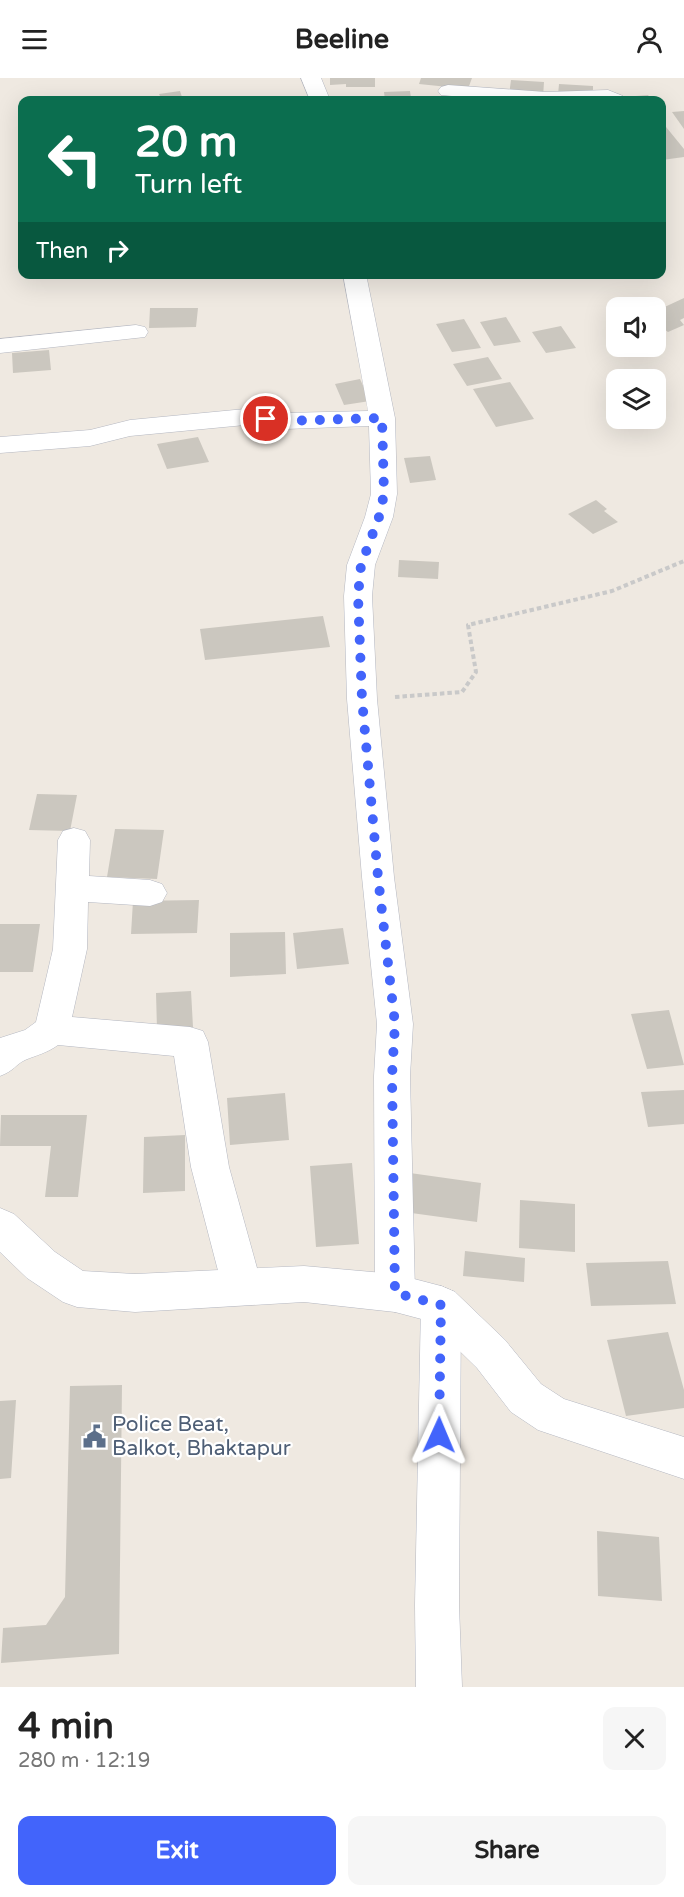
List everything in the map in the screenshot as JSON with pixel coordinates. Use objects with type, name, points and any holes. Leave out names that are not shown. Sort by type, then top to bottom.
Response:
[{"type":"street","points":[[311,78],[318,96]]},
{"type":"street","points":[[448,92],[495,92],[540,96]]},
{"type":"street","points":[[355,279],[382,418],[384,494],[379,517],[361,565],[358,596],[362,699],[378,877],[395,1024],[392,1076],[395,1293]]},
{"type":"street","points":[[0,345],[136,332]]},
{"type":"street","points":[[0,445],[90,438],[130,428],[246,417],[285,421],[382,418]]},
{"type":"street","points":[[0,1061],[11,1049],[36,1042],[52,1030],[70,949],[74,840]]},
{"type":"street","points":[[74,888],[150,893]]},
{"type":"street","points":[[52,1030],[190,1042],[210,1167],[242,1286]]},
{"type":"street","points":[[0,1226],[41,1265],[77,1289],[135,1293],[304,1284],[395,1293],[441,1305],[491,1354],[526,1398],[553,1416],[684,1458]]},
{"type":"street","points":[[439,1687],[436,1605],[441,1305]]},
{"type":"path","points":[[362,699],[462,692],[476,672],[468,626],[612,591],[684,561]]},
{"type":"building","points":[[330,78],[375,78],[375,87],[330,85]]},
{"type":"building","points":[[421,78],[472,78],[468,89],[419,84]]},
{"type":"building","points":[[511,80],[544,82],[543,96],[509,95]]},
{"type":"building","points":[[559,84],[593,86],[593,96],[558,95]]},
{"type":"building","points":[[180,91],[182,96],[160,96],[159,94]]},
{"type":"building","points":[[410,91],[411,96],[384,96],[384,92]]},
{"type":"building","points":[[684,111],[684,129],[672,112]]},
{"type":"building","points":[[666,127],[684,149],[684,157],[666,159]]},
{"type":"building","points":[[684,298],[684,318],[680,320],[684,325],[668,332],[666,330],[666,306]]},
{"type":"building","points":[[150,308],[198,308],[196,327],[149,328]]},
{"type":"building","points":[[506,317],[521,342],[494,346],[480,322]]},
{"type":"building","points":[[464,319],[481,348],[452,352],[436,324]]},
{"type":"building","points":[[561,326],[576,348],[546,353],[532,332]]},
{"type":"building","points":[[49,350],[51,370],[13,373],[12,353]]},
{"type":"building","points":[[488,357],[502,379],[467,386],[453,364]]},
{"type":"building","points":[[360,379],[370,401],[344,405],[335,384]]},
{"type":"building","points":[[510,382],[534,419],[496,427],[473,389]]},
{"type":"building","points":[[198,437],[209,462],[167,469],[157,444]]},
{"type":"building","points":[[430,456],[436,480],[410,483],[404,458]]},
{"type":"building","points":[[596,500],[607,509],[604,511],[618,522],[593,534],[568,514]]},
{"type":"building","points":[[399,560],[439,562],[438,579],[398,577]]},
{"type":"building","points":[[323,616],[330,647],[205,660],[200,629]]},
{"type":"building","points":[[37,794],[77,795],[70,831],[29,830]]},
{"type":"building","points":[[115,829],[164,830],[157,879],[107,877]]},
{"type":"building","points":[[199,900],[197,933],[131,934],[133,901]]},
{"type":"building","points":[[0,924],[40,924],[33,972],[0,972]]},
{"type":"building","points":[[343,928],[349,964],[297,969],[293,933]]},
{"type":"building","points":[[285,932],[286,974],[230,977],[230,933]]},
{"type":"building","points":[[191,991],[193,1027],[157,1029],[156,993]]},
{"type":"building","points":[[669,1010],[684,1065],[647,1069],[631,1014]]},
{"type":"building","points":[[684,1090],[684,1124],[648,1127],[641,1092]]},
{"type":"building","points":[[285,1093],[289,1140],[230,1145],[227,1098]]},
{"type":"building","points":[[1,1115],[87,1115],[78,1197],[45,1197],[51,1146],[0,1146]]},
{"type":"building","points":[[185,1135],[185,1191],[143,1193],[144,1137]]},
{"type":"building","points":[[352,1163],[359,1244],[316,1247],[310,1166]]},
{"type":"building","points":[[410,1173],[481,1183],[477,1222],[404,1212]]},
{"type":"building","points":[[520,1200],[575,1204],[575,1252],[519,1248]]},
{"type":"building","points":[[465,1251],[525,1258],[524,1282],[463,1276]]},
{"type":"building","points":[[668,1261],[676,1304],[591,1306],[586,1263]]},
{"type":"building","points":[[668,1332],[684,1390],[684,1408],[626,1416],[607,1340]]},
{"type":"building","points":[[122,1385],[119,1654],[1,1663],[3,1628],[46,1625],[65,1597],[70,1386]]},
{"type":"building","points":[[16,1400],[11,1478],[0,1479],[0,1401]]},
{"type":"building","points":[[597,1531],[659,1537],[662,1601],[598,1596]]},
{"type":"place","name":"Police Beat, Balkot, Bhaktapur","points":[[94,1436]]},
{"type":"route","points":[[266,419],[285,421],[382,418],[384,494],[379,517],[361,565],[358,596],[362,699],[378,877],[395,1024],[392,1076],[395,1293],[441,1305],[439,1435]]}]
